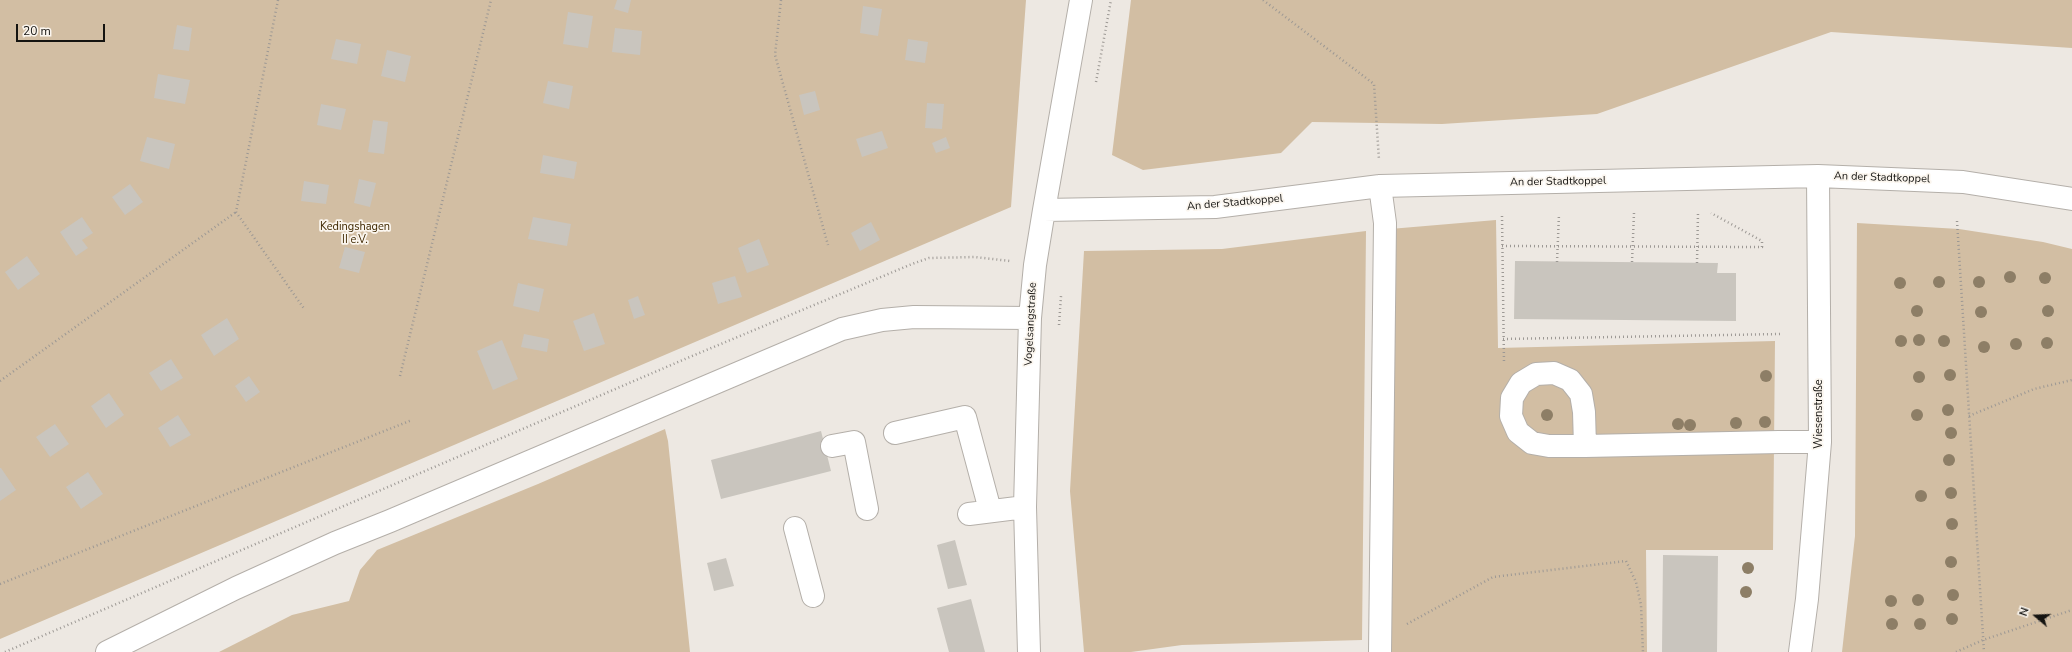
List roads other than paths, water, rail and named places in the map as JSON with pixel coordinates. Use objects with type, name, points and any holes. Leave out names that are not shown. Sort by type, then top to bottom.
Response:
[{"type":"street","name":"Vogelsangstraße","points":[[1029,652],[1025,507],[1030,318],[1035,265],[1081,0]]},
{"type":"street","name":"An der Stadtkoppel","points":[[1044,210],[1215,207],[1380,186],[1818,176],[1963,182],[2072,199]]},
{"type":"street","name":"Wiesenstraße","points":[[1800,652],[1807,599],[1820,442],[1818,176]]},
{"type":"street","points":[[1380,186],[1385,224],[1380,646]]},
{"type":"street","points":[[106,652],[230,591],[334,543],[390,521],[842,329],[882,320],[914,317],[1030,318]]},
{"type":"street","points":[[1584,446],[1584,412],[1581,394],[1570,380],[1554,373],[1536,374],[1521,383],[1512,398],[1511,416],[1518,432],[1532,443],[1549,446],[1584,446],[1820,442]]},
{"type":"street","points":[[895,433],[965,418],[990,510]]},
{"type":"street","points":[[832,446],[854,442],[867,509]]},
{"type":"street","points":[[969,514],[990,510],[1025,507]]},
{"type":"street","points":[[795,528],[814,596]]},
{"type":"park label","name":"Kedingshagen II e.V.","points":[[355,233]]}]
